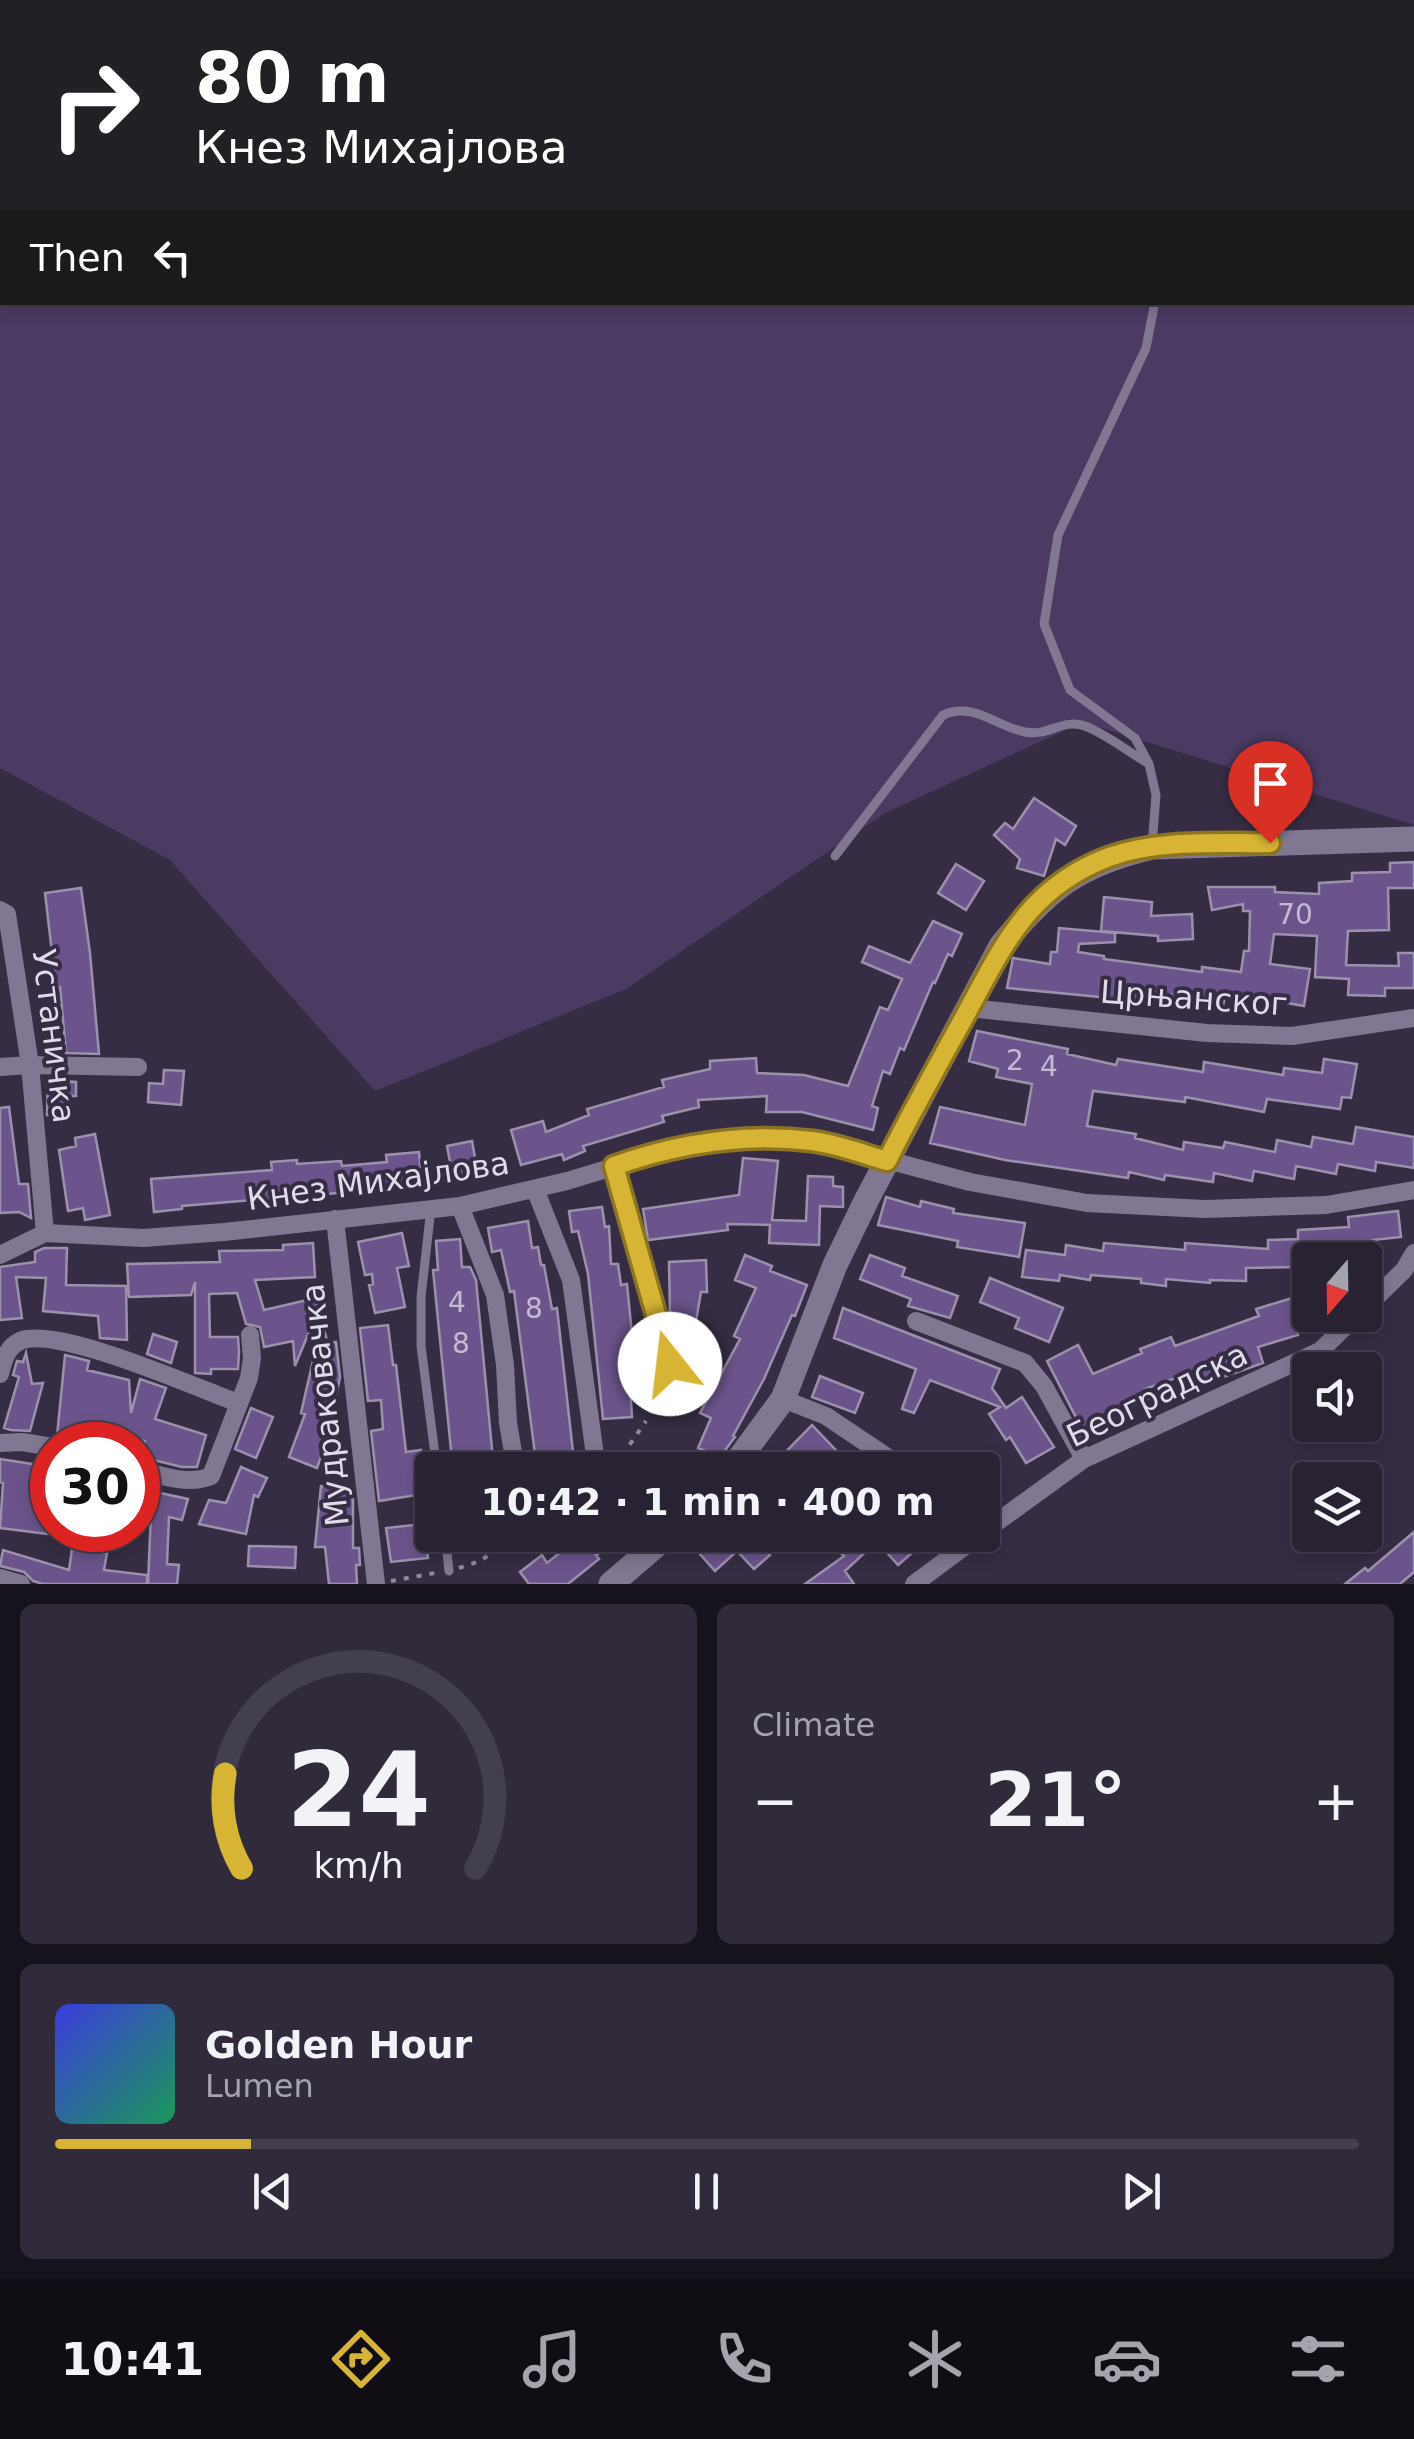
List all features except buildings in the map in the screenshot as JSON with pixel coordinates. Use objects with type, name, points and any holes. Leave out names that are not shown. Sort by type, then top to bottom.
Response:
[{"type":"street","points":[[744,1452],[783,1398],[835,1265],[887,1161],[1001,946],[1030,910],[1070,876],[1110,857],[1152,847],[1414,839]]},
{"type":"street","name":"Устаничка","points":[[0,910],[7,914],[30,1065],[46,1233]]},
{"type":"street","name":"Црњанског","points":[[970,1008],[1207,1033],[1292,1036],[1414,1018]]},
{"type":"street","points":[[0,1067],[138,1068]]},
{"type":"street","name":"Кнез Михајлова","points":[[0,1255],[46,1233],[143,1238],[460,1206],[700,1143],[776,1139],[816,1141],[970,1182],[1087,1203],[1205,1210],[1326,1205],[1414,1190]]},
{"type":"street","points":[[614,1166],[670,1364],[669,1376],[654,1405]]},
{"type":"street","points":[[535,1189],[570,1280],[594,1452]]},
{"type":"street","points":[[460,1206],[496,1295],[514,1452]]},
{"type":"street","name":"Мудраковачка","points":[[335,1219],[376,1584]]},
{"type":"street","points":[[1382,1291],[1404,1270],[1414,1253]]},
{"type":"street","points":[[916,1321],[1025,1363],[1044,1386],[1084,1459]]},
{"type":"street","name":"Београдска","points":[[1000,1520],[1084,1459],[1320,1352],[1341,1332]]},
{"type":"street","points":[[160,1474],[184,1480],[210,1476],[250,1378],[250,1335]]},
{"type":"street","points":[[0,1374],[5,1356],[14,1345],[22,1340],[40,1339],[112,1356],[238,1403]]},
{"type":"street","points":[[783,1398],[826,1416],[880,1452]]},
{"type":"street","points":[[0,1443],[30,1443]]},
{"type":"street","points":[[611,1584],[648,1552]]},
{"type":"street","name":"Београдска","points":[[914,1584],[957,1552]]},
{"type":"street","points":[[0,1578],[21,1584]]},
{"type":"lane","points":[[1152,847],[1156,795],[1149,764],[1134,738],[1070,690],[1044,624],[1058,535],[1146,348],[1154,305]]},
{"type":"lane","points":[[836,856],[944,714],[954,710],[979,714],[1021,732],[1037,734],[1067,722],[1087,727],[1149,764]]},
{"type":"lane","points":[[432,1208],[421,1297],[421,1346],[435,1452]]},
{"type":"lane","points":[[447,1552],[449,1571]]},
{"type":"path","points":[[626,1452],[654,1405]]},
{"type":"shaded area","points":[[0,305],[1414,305],[1414,825],[1083,722],[885,813],[626,989],[375,1091],[170,860],[0,768]]},
{"type":"route","points":[[670,1364],[614,1166],[700,1143],[776,1139],[816,1141],[887,1161],[1001,946],[1030,910],[1070,876],[1110,857],[1152,847],[1270,843]]}]
